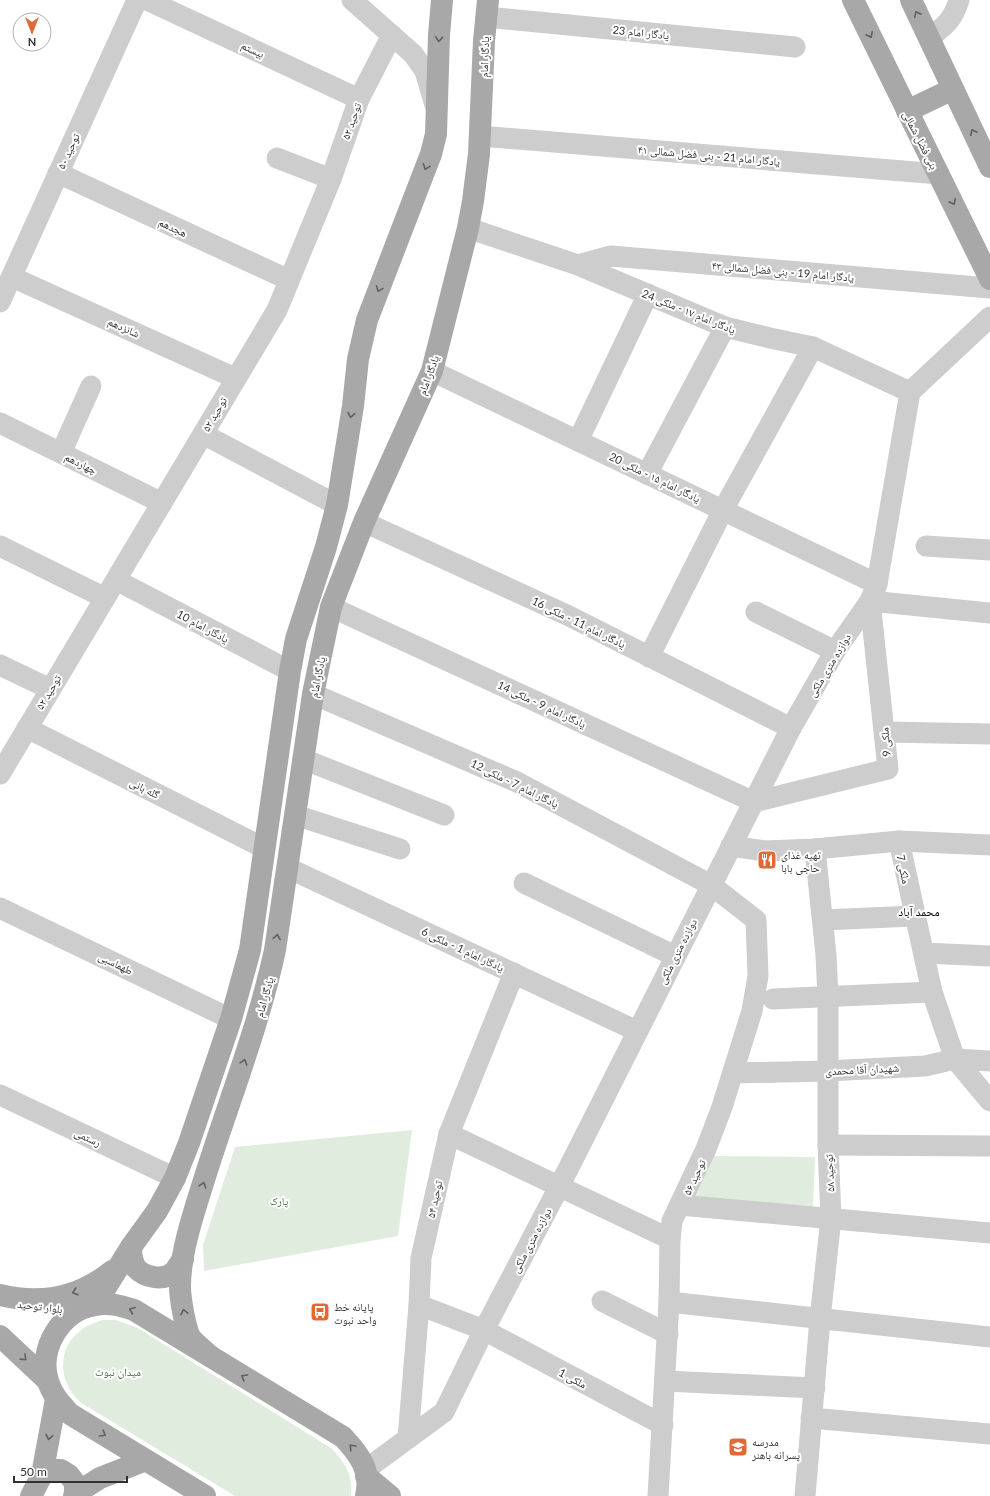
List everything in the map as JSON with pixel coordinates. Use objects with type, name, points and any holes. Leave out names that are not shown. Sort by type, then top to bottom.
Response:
[{"type":"main road","points":[[32,1496],[42,1475],[52,1390],[45,1361],[50,1342],[60,1324],[87,1307],[157,1211],[175,1178],[189,1143],[231,1019],[250,950],[290,671],[296,639],[326,547],[337,505],[353,406],[358,359],[367,320],[431,154],[436,134],[439,35],[442,0]]},
{"type":"main road","name":"بنی فضل شمالی","points":[[853,0],[990,279]]},
{"type":"main road","points":[[911,0],[990,167]]},
{"type":"main road","name":"یادگار امام","points":[[210,1356],[190,1337],[183,1312],[180,1287],[183,1259],[192,1219],[209,1163],[238,1080],[269,978],[288,868],[313,694],[331,607],[364,522],[432,371],[468,228],[474,200],[479,154],[487,8]]},
{"type":"main road","points":[[907,111],[952,89]]},
{"type":"main road","points":[[131,1247],[131,1254],[136,1268],[151,1277],[160,1278],[167,1276],[174,1272],[183,1259]]},
{"type":"main road","points":[[0,1295],[24,1299],[65,1296],[89,1287],[102,1279],[119,1265]]},
{"type":"main road","name":"بلوار توحید","points":[[0,1299],[54,1309],[87,1307]]},
{"type":"main road","points":[[87,1307],[115,1304],[134,1310],[343,1437],[357,1452],[366,1480],[390,1496]]},
{"type":"main road","points":[[0,1336],[52,1390],[70,1414],[205,1496]]},
{"type":"main road","points":[[74,1495],[100,1478],[146,1460]]},
{"type":"main road","points":[[42,1475],[50,1470],[61,1470],[70,1475],[75,1484],[74,1495]]},
{"type":"street","name":"توحید ۵۰","points":[[0,302],[138,0]]},
{"type":"street","name":"بیستم","points":[[147,0],[359,99]]},
{"type":"street","points":[[352,0],[413,54],[425,71],[436,110]]},
{"type":"street","points":[[929,38],[945,26],[955,13],[959,0]]},
{"type":"street","name":"یادگار امام 23","points":[[487,8],[795,46]]},
{"type":"street","name":"توحید ۵۲","points":[[0,774],[235,378],[277,310],[331,179],[359,99],[392,35]]},
{"type":"street","name":"یادگار امام 21 - بنی فضل شمالی ۴۱","points":[[480,136],[939,174]]},
{"type":"street","points":[[277,158],[331,179]]},
{"type":"street","name":"هجدهم","points":[[58,173],[289,280]]},
{"type":"street","name":"یادگار امام ۱۷ - ملکی 24","points":[[468,228],[578,266],[725,327],[813,347],[910,392]]},
{"type":"street","name":"یادگار امام 19 - بنی فضل شمالی ۴۳","points":[[578,266],[611,256],[990,288]]},
{"type":"street","name":"شانزدهم","points":[[12,276],[235,378]]},
{"type":"street","points":[[578,441],[648,294]]},
{"type":"street","points":[[910,392],[990,317]]},
{"type":"street","points":[[647,474],[725,327]]},
{"type":"street","points":[[649,656],[724,510],[813,347]]},
{"type":"street","name":"یادگار امام ۱۵ - ملکی 20","points":[[432,371],[724,510],[873,593]]},
{"type":"street","points":[[61,453],[91,386]]},
{"type":"street","name":"دوازده متری ملکی","points":[[366,1480],[408,1438],[444,1412],[484,1330],[792,728],[835,652],[873,593],[910,392]]},
{"type":"street","name":"چهاردهم","points":[[0,423],[162,503]]},
{"type":"street","points":[[203,434],[337,505]]},
{"type":"street","name":"یادگار امام 11 - ملکی 16","points":[[364,522],[567,615],[792,728]]},
{"type":"street","points":[[0,546],[105,598]]},
{"type":"street","points":[[926,546],[990,550]]},
{"type":"street","name":"یادگار امام 10","points":[[116,580],[290,671]]},
{"type":"street","points":[[873,593],[990,613]]},
{"type":"street","name":"ملکی 9","points":[[754,802],[888,769],[873,593]]},
{"type":"street","name":"یادگار امام 9 - ملکی 14","points":[[331,607],[754,802]]},
{"type":"street","points":[[756,612],[835,652]]},
{"type":"street","points":[[0,665],[50,689]]},
{"type":"street","name":"یادگار امام 7 - ملکی 12","points":[[313,694],[517,782],[712,885]]},
{"type":"street","name":"گله بانی","points":[[27,728],[264,848]]},
{"type":"street","points":[[885,732],[990,734]]},
{"type":"street","points":[[303,759],[444,815]]},
{"type":"street","points":[[295,815],[400,849]]},
{"type":"street","points":[[899,841],[990,845]]},
{"type":"street","name":"ملکی 7","points":[[731,846],[765,851],[815,849],[899,841],[914,916],[924,953],[932,992],[955,1059]]},
{"type":"street","name":"توحید ۵۸","points":[[805,1496],[820,1319],[831,1218],[828,1145],[828,997],[823,920],[815,849]]},
{"type":"street","name":"یادگار امام 1 - ملکی 6","points":[[288,868],[637,1031]]},
{"type":"street","points":[[524,883],[675,956]]},
{"type":"street","name":"توحید ۵۶","points":[[658,1496],[668,1334],[670,1239],[672,1221],[706,1149],[733,1073],[752,1011],[758,976],[756,920],[712,885]]},
{"type":"street","name":"طهماسبی","points":[[0,908],[231,1019]]},
{"type":"street","points":[[823,920],[914,916]]},
{"type":"street","points":[[924,953],[990,956]]},
{"type":"street","name":"توحید ۵۴","points":[[408,1438],[419,1305],[421,1258],[449,1134],[514,973]]},
{"type":"street","points":[[773,999],[932,992]]},
{"type":"street","points":[[955,1059],[990,1101]]},
{"type":"street","name":"شهیدان آقا محمدی","points":[[733,1073],[827,1071],[925,1066],[955,1059],[990,1061]]},
{"type":"street","name":"رستمی","points":[[0,1095],[175,1178]]},
{"type":"street","points":[[449,1134],[670,1239]]},
{"type":"street","points":[[828,1145],[990,1146]]},
{"type":"street","points":[[680,1205],[990,1233]]},
{"type":"street","points":[[602,1301],[668,1334]]},
{"type":"street","points":[[669,1302],[990,1336]]},
{"type":"street","name":"ملکی 1","points":[[419,1305],[484,1330],[663,1425]]},
{"type":"street","points":[[665,1381],[815,1388]]},
{"type":"street","points":[[811,1418],[990,1434]]},
{"type":"green space","name":"پارک","points":[[412,1130],[398,1236],[204,1271],[203,1245],[235,1147]]},
{"type":"green space","points":[[714,1156],[815,1157],[813,1206],[694,1200]]},
{"type":"green space","name":"میدان نبوت","points":[[102,1320],[115,1320],[136,1327],[331,1448],[347,1469],[351,1482],[351,1496],[235,1496],[83,1404],[75,1397],[69,1388],[63,1368],[64,1358],[72,1339],[80,1331],[91,1324]]},
{"type":"place","name":"تهیه غذای حاجی بابا","points":[[767,860]]},
{"type":"place","name":"پایانه خط واحد نبوت","points":[[320,1312]]},
{"type":"place","name":"مدرسه پسرانه باهنر","points":[[738,1447]]},
{"type":"district","name":"محمد آباد","points":[[919,911]]}]
